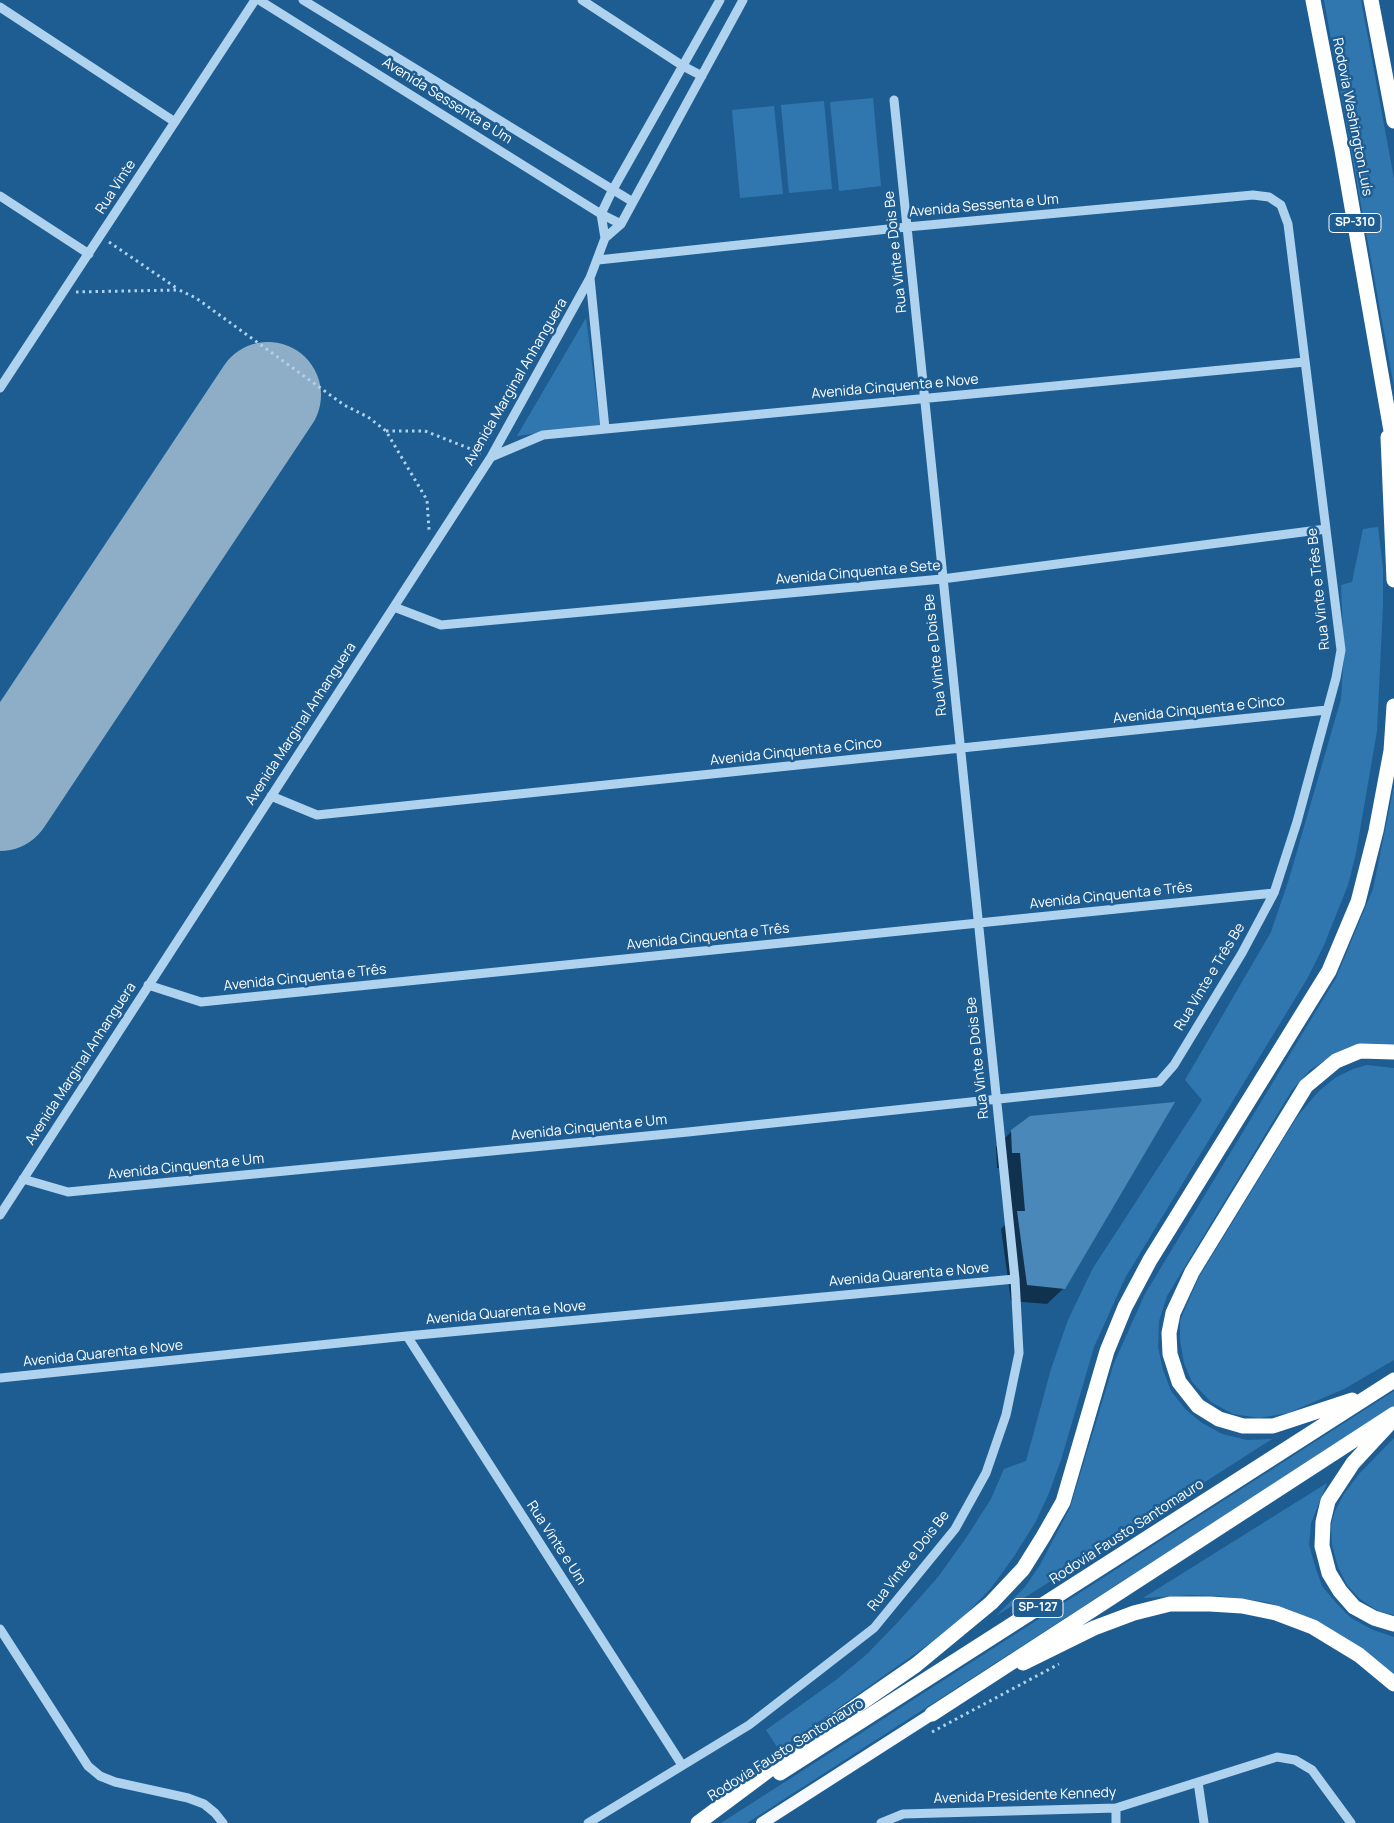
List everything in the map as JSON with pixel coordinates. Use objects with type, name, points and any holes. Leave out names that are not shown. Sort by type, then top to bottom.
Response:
[{"type":"highway","name":"Rodovia Washington Luís","points":[[1313,0],[1394,448]]},
{"type":"highway","points":[[1371,0],[1394,121]]},
{"type":"highway","points":[[1386,400],[1394,580]]},
{"type":"highway","points":[[699,1823],[832,1723],[916,1665],[991,1603],[1023,1569],[1043,1537],[1064,1502],[1107,1351],[1125,1307],[1150,1260],[1329,971],[1358,902],[1376,831],[1391,751],[1394,706]]},
{"type":"highway","points":[[1375,1392],[1310,1416],[1273,1426],[1243,1426],[1219,1418],[1198,1406],[1180,1382],[1170,1354],[1169,1332],[1173,1313],[1192,1272],[1306,1086],[1336,1061],[1360,1051],[1394,1052]]},
{"type":"highway","name":"Rodovia Fausto Santomauro","points":[[699,1823],[1394,1380]]},
{"type":"highway","name":"SP-127","points":[[932,1714],[1394,1414]]},
{"type":"highway","points":[[1394,1419],[1353,1464],[1328,1501],[1323,1522],[1322,1546],[1329,1573],[1340,1591],[1354,1607],[1374,1618],[1394,1624]]},
{"type":"highway","points":[[932,1714],[1033,1658],[1094,1628],[1134,1613],[1170,1604],[1242,1606],[1276,1613],[1313,1627],[1359,1655],[1394,1684]]},
{"type":"main road","points":[[762,1823],[932,1714]]},
{"type":"street","name":"Rua Vinte","points":[[0,388],[3,377],[89,254],[255,0]]},
{"type":"street","name":"Avenida Sessenta e Um","points":[[259,0],[600,214],[621,224]]},
{"type":"street","name":"Avenida Sessenta e Um","points":[[303,0],[612,191],[633,202]]},
{"type":"street","points":[[582,0],[683,66],[702,76]]},
{"type":"street","points":[[606,238],[600,214],[720,0]]},
{"type":"street","name":"Avenida Marginal Anhanguera","points":[[0,1214],[491,457],[590,278],[606,238],[621,224],[743,0]]},
{"type":"street","points":[[0,8],[175,122]]},
{"type":"street","name":"Rua Vinte e Dois Be","points":[[588,1823],[749,1725],[874,1628],[955,1529],[986,1473],[1006,1414],[1019,1352],[1015,1279],[894,100]]},
{"type":"street","name":"Avenida Sessenta e Um","points":[[598,260],[907,227],[1253,195]]},
{"type":"street","name":"Rua Vinte e Três Be","points":[[1159,1082],[1174,1065],[1237,961],[1274,893],[1297,822],[1341,650],[1288,224],[1281,205],[1269,197],[1253,195]]},
{"type":"street","points":[[0,196],[89,254]]},
{"type":"street","points":[[590,278],[605,428]]},
{"type":"street","name":"Avenida Cinquenta e Nove","points":[[491,457],[543,435],[1305,362]]},
{"type":"street","name":"Avenida Cinquenta e Sete","points":[[394,607],[441,625],[942,579],[1326,529]]},
{"type":"street","name":"Avenida Cinquenta e Cinco","points":[[271,796],[317,815],[1327,710]]},
{"type":"street","name":"Avenida Cinquenta e Três","points":[[148,985],[201,1002],[1274,893]]},
{"type":"street","name":"Avenida Cinquenta e Um","points":[[23,1179],[68,1192],[678,1133],[1159,1082]]},
{"type":"street","name":"Avenida Quarenta e Nove","points":[[0,1378],[407,1336],[1015,1279]]},
{"type":"street","name":"Rua Vinte e Um","points":[[407,1336],[682,1765]]},
{"type":"street","points":[[0,1629],[88,1766],[100,1776],[115,1782],[188,1798],[204,1804],[223,1823]]},
{"type":"street","name":"Avenida Presidente Kennedy","points":[[882,1823],[903,1814],[1116,1808],[1277,1757],[1295,1760],[1312,1770],[1351,1823]]},
{"type":"street","points":[[1198,1782],[1204,1823]]},
{"type":"street","points":[[1116,1808],[1116,1823]]},
{"type":"path","points":[[100,236],[179,290],[196,298],[344,405],[368,417],[386,430],[427,500],[431,548]]},
{"type":"path","points":[[63,292],[179,290]]},
{"type":"path","points":[[386,430],[425,431],[491,457]]},
{"type":"path","points":[[939,1730],[1065,1661]]},
{"type":"shaded area","points":[[1324,0],[1361,0],[1394,179],[1394,387]]},
{"type":"shaded area","points":[[873,98],[881,186],[839,191],[830,102]]},
{"type":"shaded area","points":[[824,101],[832,189],[789,193],[781,105]]},
{"type":"shaded area","points":[[774,106],[783,194],[740,198],[732,110]]},
{"type":"shaded area","points":[[586,318],[600,425],[517,436]]},
{"type":"shaded area","points":[[1378,527],[1383,569],[1383,604],[1377,731],[1356,853],[1348,885],[1324,945],[1307,979],[1125,1278],[1094,1347],[1061,1460],[1049,1493],[1036,1521],[1015,1555],[991,1588],[967,1613],[933,1641],[779,1750],[766,1730],[836,1680],[867,1654],[899,1621],[938,1577],[966,1538],[991,1499],[1004,1469],[1026,1461],[1051,1369],[1068,1320],[1093,1268],[1202,1100],[1185,1080],[1271,932],[1289,879],[1341,699],[1344,654],[1341,585],[1352,582],[1363,529]]},
{"type":"shaded area","points":[[1394,786],[1394,1046],[1329,1058],[1310,1070],[1292,1090],[1167,1296],[1159,1321],[1158,1347],[1163,1370],[1171,1391],[1185,1409],[1202,1423],[1222,1434],[1247,1440],[1272,1439],[996,1616],[1025,1587],[1040,1565],[1070,1508],[1114,1363],[1145,1294],[1336,978],[1373,889]]},
{"type":"shaded area","points":[[1367,1065],[1394,1068],[1394,1360],[1344,1389],[1288,1413],[1259,1418],[1233,1414],[1211,1402],[1192,1382],[1184,1363],[1180,1340],[1180,1321],[1199,1277],[1297,1117],[1318,1092],[1335,1078],[1353,1069]]},
{"type":"shaded area","points":[[1394,1391],[1394,1406],[747,1823],[721,1823]]},
{"type":"shaded area","points":[[1394,1438],[1394,1615],[1378,1611],[1360,1599],[1347,1585],[1338,1567],[1332,1545],[1331,1526],[1335,1511],[1344,1494],[1359,1474]]},
{"type":"shaded area","points":[[1327,1483],[1311,1523],[1309,1545],[1315,1566],[1322,1586],[1351,1618],[1373,1630],[1394,1637],[1394,1678],[1312,1620],[1288,1609],[1266,1602],[1220,1596],[1192,1595],[1143,1598]]},
{"type":"building","points":[[1175,1102],[1065,1289],[1027,1285],[1017,1211],[1025,1211],[1020,1153],[1012,1153],[1011,1130],[1030,1116]]},
{"type":"runway","points":[[0,798],[268,395]]}]
